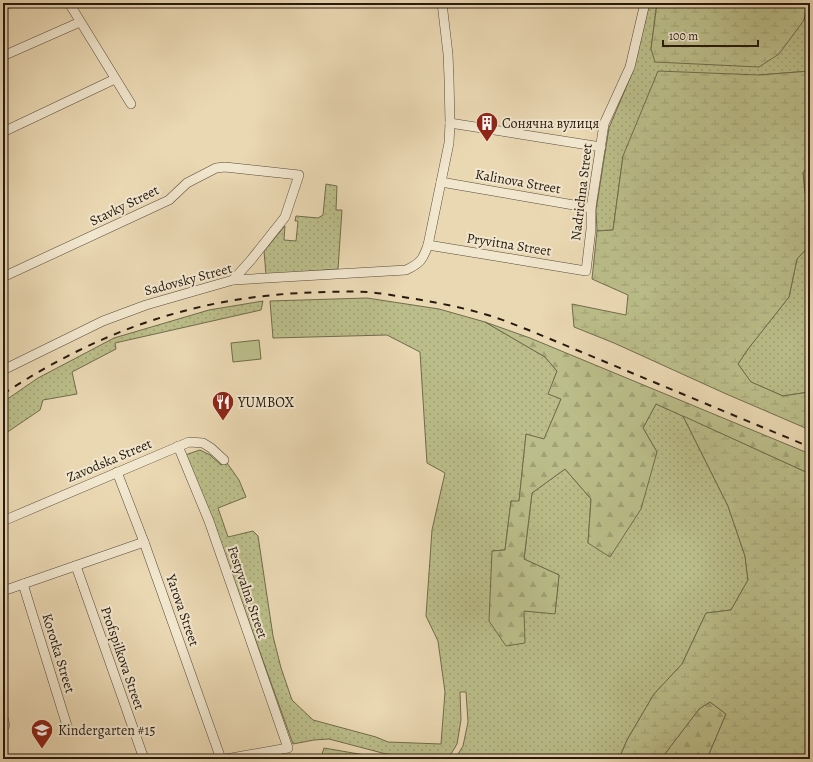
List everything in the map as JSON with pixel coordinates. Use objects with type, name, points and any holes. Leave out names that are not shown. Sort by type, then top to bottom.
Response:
[{"type":"street","points":[[3,6],[10,3]]},
{"type":"street","points":[[68,3],[100,52],[131,104]]},
{"type":"street","points":[[428,245],[449,143],[450,123],[448,62],[442,3]]},
{"type":"street","name":"Nadrichna Street","points":[[586,271],[591,229],[591,208],[604,124],[630,67],[644,3]]},
{"type":"street","points":[[3,56],[80,22]]},
{"type":"street","points":[[3,132],[115,79]]},
{"type":"street","points":[[450,123],[601,147]]},
{"type":"street","name":"Stavky Street","points":[[3,277],[169,200],[187,183],[216,168],[225,167],[298,175],[284,216],[251,260],[233,280]]},
{"type":"street","name":"Kalinova Street","points":[[441,182],[591,208]]},
{"type":"street","name":"Sadovsky Street","points":[[5,368],[103,321],[146,305],[233,280],[406,270],[416,265],[424,256],[428,245]]},
{"type":"street","name":"Pryvitna Street","points":[[428,245],[586,271]]},
{"type":"street","points":[[3,358],[5,368]]},
{"type":"street","name":"Zavodska Street","points":[[3,521],[188,442],[203,443],[224,460]]},
{"type":"street","name":"Festyvalna Street","points":[[178,446],[209,521],[288,748],[226,759]]},
{"type":"street","name":"Yarova Street","points":[[117,472],[144,542],[221,759]]},
{"type":"street","points":[[3,591],[144,542]]},
{"type":"street","name":"Profspilkova Street","points":[[76,566],[144,759]]},
{"type":"street","name":"Korotka Street","points":[[23,584],[68,729]]},
{"type":"green space","points":[[649,3],[657,3],[651,49],[804,20],[807,3],[810,3],[810,71],[759,75],[623,156],[613,230],[597,231],[596,210],[609,128],[633,71]]},
{"type":"green space","points":[[657,3],[807,3],[804,20],[779,54],[759,67],[655,62],[651,49]]},
{"type":"green space","points":[[658,71],[759,75],[810,71],[810,163],[803,173],[805,194],[810,195],[810,245],[797,259],[789,297],[738,364],[751,382],[783,396],[810,391],[810,430],[614,343],[574,327],[572,304],[626,315],[628,295],[592,279],[597,231],[613,230],[623,156]]},
{"type":"green space","points":[[810,163],[810,195],[805,194],[803,173]]},
{"type":"green space","points":[[326,184],[337,186],[336,210],[342,210],[338,269],[266,275],[264,251],[285,226],[284,240],[296,241],[298,221],[295,221],[296,216],[318,218],[323,215]]},
{"type":"green space","points":[[810,245],[810,391],[783,396],[751,382],[738,364],[789,297],[797,259]]},
{"type":"green space","points":[[367,298],[439,309],[485,322],[545,357],[557,371],[549,394],[561,399],[544,440],[526,434],[519,502],[511,501],[505,550],[492,551],[524,611],[555,613],[559,575],[524,559],[532,493],[565,469],[591,499],[588,543],[657,452],[643,428],[656,404],[683,416],[728,506],[745,556],[748,580],[731,610],[706,613],[682,664],[654,694],[627,740],[619,759],[455,759],[463,746],[468,722],[466,692],[460,692],[461,720],[457,744],[448,759],[386,754],[329,739],[293,744],[212,519],[185,455],[200,450],[210,455],[221,465],[227,463],[239,480],[246,497],[218,508],[228,537],[253,531],[258,536],[273,636],[281,668],[292,700],[313,720],[376,737],[388,742],[441,744],[445,692],[438,641],[426,616],[432,530],[445,473],[427,463],[420,352],[387,335],[273,338],[270,301]]},
{"type":"green space","points":[[263,301],[261,310],[115,343],[116,349],[72,372],[77,394],[43,400],[40,410],[3,435],[3,402],[38,378],[114,338],[209,310]]},
{"type":"green space","points":[[485,322],[530,338],[810,454],[810,474],[656,404],[643,428],[657,452],[641,509],[610,557],[588,543],[591,499],[565,469],[532,493],[524,559],[559,575],[555,614],[524,611],[525,643],[506,646],[489,621],[492,551],[505,550],[511,501],[519,501],[526,434],[544,439],[561,399],[548,394],[557,371],[545,357]]},
{"type":"green space","points":[[259,340],[261,359],[233,362],[231,343]]},
{"type":"green space","points":[[683,416],[810,474],[810,753],[792,759],[751,755],[742,759],[707,759],[726,714],[710,702],[699,709],[661,759],[619,759],[627,740],[654,694],[682,664],[706,613],[731,610],[748,580],[745,556],[728,506]]},
{"type":"green space","points":[[710,702],[726,714],[707,759],[661,759],[699,709]]},
{"type":"green space","points":[[324,748],[388,759],[313,759],[313,756],[321,757]]},
{"type":"railway","points":[[3,394],[38,372],[73,353],[145,323],[182,312],[220,303],[259,297],[308,293],[367,292],[451,306],[474,311],[501,320],[531,331],[810,447]]},
{"type":"place","name":"Сонячна вулиця","points":[[487,142]]},
{"type":"place","name":"YUMBOX","points":[[223,422]]},
{"type":"place","name":"Kindergarten #15","points":[[42,750]]}]
